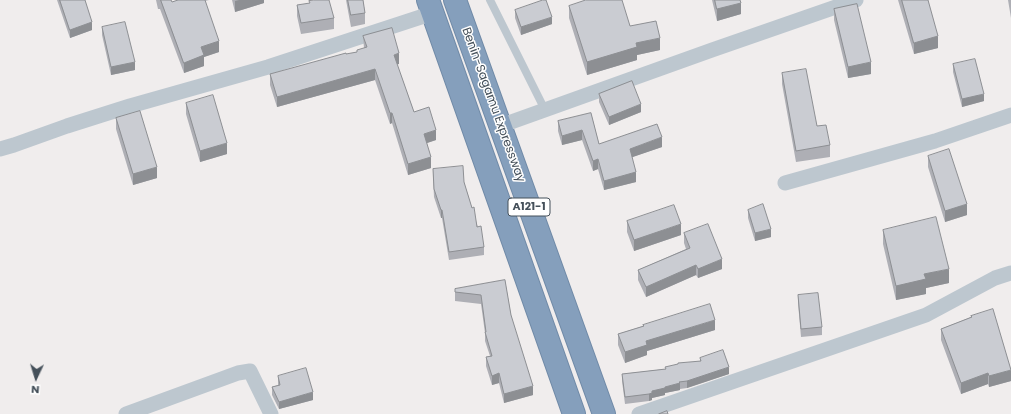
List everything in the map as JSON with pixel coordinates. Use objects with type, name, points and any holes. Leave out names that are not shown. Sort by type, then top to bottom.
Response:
[{"type":"highway","name":"Benin-Sagamu Expressway","points":[[455,0],[604,414]]},
{"type":"highway","name":"A121-1","points":[[430,6],[574,414]]},
{"type":"street","points":[[500,126],[856,0]]},
{"type":"street","points":[[0,149],[88,119],[268,67],[430,6]]},
{"type":"street","points":[[785,183],[935,142],[1011,115]]},
{"type":"street","points":[[639,414],[926,315],[995,278],[1011,273]]},
{"type":"street","points":[[126,414],[238,372],[250,371],[271,414]]},
{"type":"lane","points":[[490,0],[545,110]]},
{"type":"building","points":[[60,0],[85,0],[92,22],[70,30]]},
{"type":"building","points":[[161,0],[171,0],[172,2],[178,0],[205,0],[219,41],[201,47],[204,55],[184,63]]},
{"type":"building","points":[[329,0],[334,18],[301,23],[297,5],[310,3],[309,1]]},
{"type":"building","points":[[348,0],[363,0],[365,13],[351,15]]},
{"type":"building","points":[[546,0],[552,17],[521,27],[515,10]]},
{"type":"building","points":[[586,0],[622,0],[630,26],[656,21],[660,38],[636,43],[637,47],[587,62],[569,6]]},
{"type":"building","points":[[715,0],[740,0],[741,3],[717,9]]},
{"type":"building","points":[[902,0],[928,0],[938,36],[914,43]]},
{"type":"building","points":[[857,4],[871,62],[848,67],[834,9]]},
{"type":"building","points":[[125,22],[135,62],[111,67],[102,27]]},
{"type":"building","points":[[392,28],[399,53],[394,55],[414,112],[429,107],[436,130],[424,134],[431,157],[408,164],[392,113],[390,113],[375,69],[277,97],[270,74],[346,53],[357,52],[357,50],[367,47],[363,36]]},
{"type":"building","points":[[975,59],[984,94],[962,99],[953,64]]},
{"type":"building","points":[[806,69],[817,126],[826,125],[830,145],[796,151],[782,73]]},
{"type":"building","points":[[632,81],[641,104],[609,117],[599,94]]},
{"type":"building","points":[[213,95],[227,143],[200,151],[186,103]]},
{"type":"building","points":[[140,111],[157,167],[133,174],[116,118]]},
{"type":"building","points":[[591,113],[599,144],[657,124],[662,137],[630,149],[636,172],[604,181],[598,159],[593,161],[582,130],[562,136],[558,121]]},
{"type":"building","points":[[949,149],[967,204],[945,211],[928,156]]},
{"type":"building","points":[[463,166],[464,182],[472,208],[474,207],[477,227],[481,226],[484,247],[449,252],[442,210],[434,189],[433,169]]},
{"type":"building","points":[[763,204],[771,229],[755,233],[748,210]]},
{"type":"building","points":[[674,205],[681,224],[634,240],[627,221]]},
{"type":"building","points":[[936,217],[949,269],[924,274],[926,279],[896,286],[883,230]]},
{"type":"building","points":[[708,224],[722,259],[698,269],[696,265],[646,287],[638,270],[690,248],[684,233]]},
{"type":"building","points":[[505,280],[511,315],[533,386],[504,394],[499,373],[492,376],[486,357],[492,356],[485,332],[481,295],[455,292],[455,289]]},
{"type":"building","points":[[818,293],[822,327],[801,329],[798,295]]},
{"type":"building","points":[[710,304],[715,320],[646,341],[647,345],[625,352],[618,334]]},
{"type":"building","points":[[993,309],[1011,370],[989,376],[988,373],[961,383],[941,329],[972,317],[971,316]]},
{"type":"building","points":[[723,350],[729,367],[652,391],[652,393],[649,394],[625,397],[622,374],[666,369],[665,367],[678,363],[701,361],[700,358]]},
{"type":"building","points":[[306,368],[313,392],[279,402],[272,387],[280,385],[278,376]]},
{"type":"building","points":[[667,411],[668,414],[659,414]]}]
